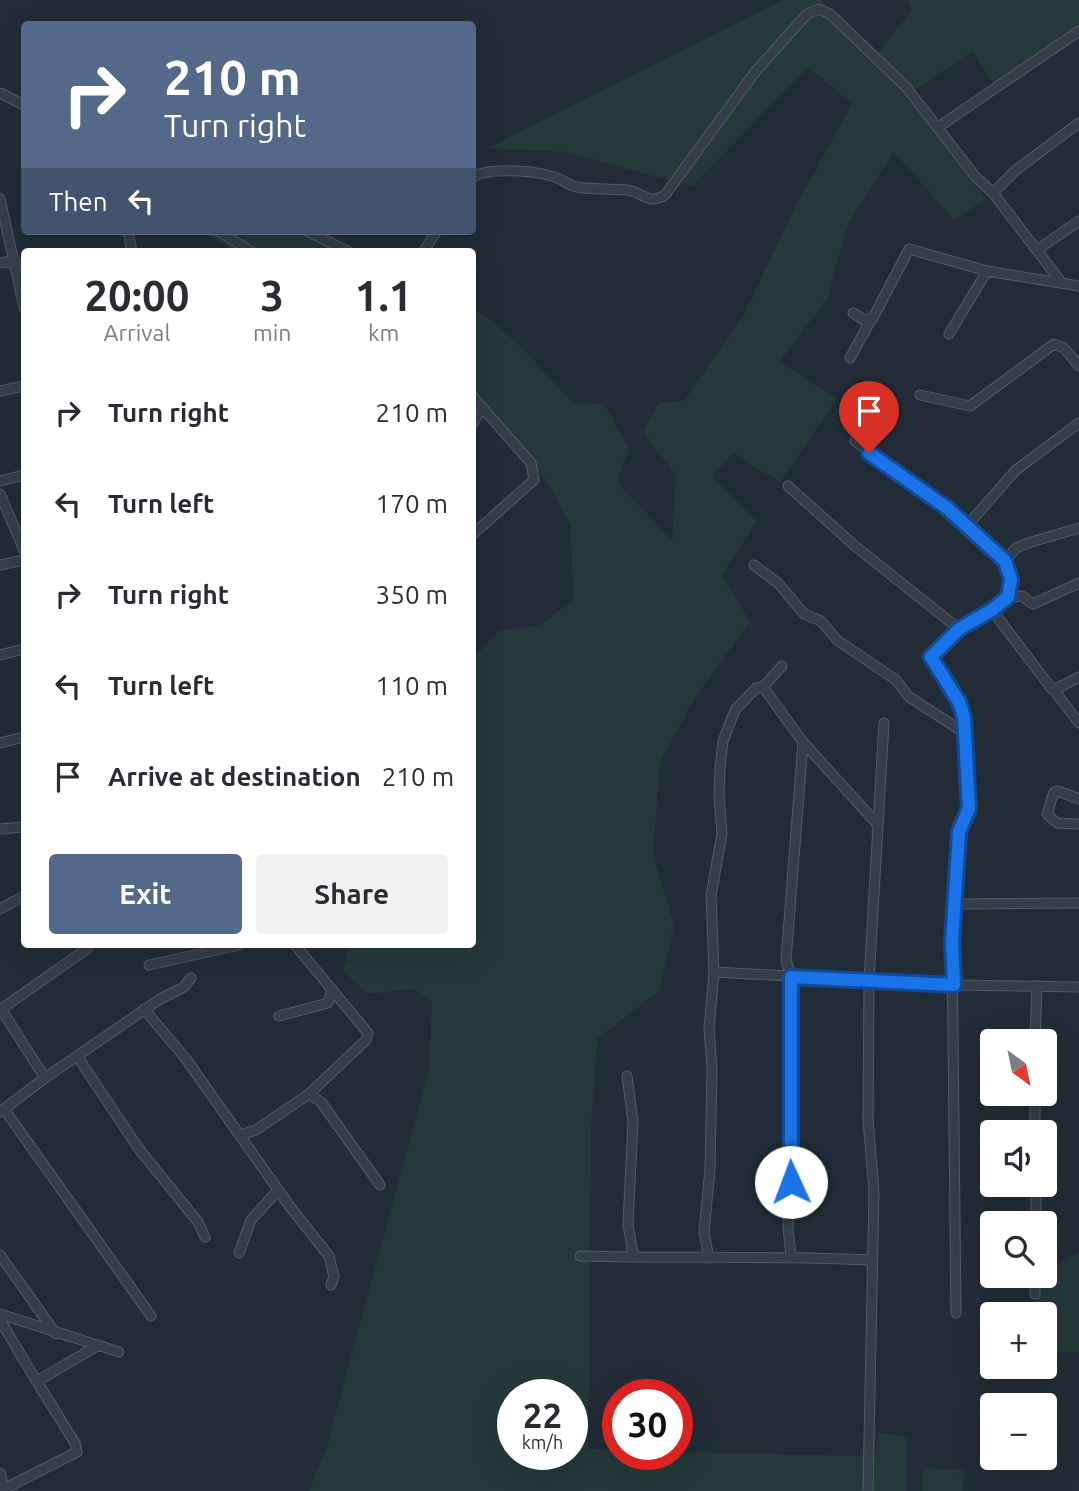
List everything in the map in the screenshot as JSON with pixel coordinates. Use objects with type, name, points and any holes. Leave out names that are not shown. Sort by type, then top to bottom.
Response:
[{"type":"street","points":[[476,175],[481,172],[501,170],[540,175],[558,178],[575,187],[626,190],[646,200],[658,200],[665,195],[755,72],[807,14],[819,9],[830,14],[906,88],[975,176],[993,193],[1061,282]]},
{"type":"street","points":[[937,128],[1079,31]]},
{"type":"street","points":[[0,93],[21,104]]},
{"type":"street","points":[[993,193],[1016,170],[1079,122]]},
{"type":"street","points":[[0,199],[21,290]]},
{"type":"street","points":[[1037,250],[1079,221]]},
{"type":"street","points":[[224,235],[246,248]]},
{"type":"street","points":[[315,235],[341,248]]},
{"type":"street","points":[[850,358],[909,248],[987,271],[1079,286]]},
{"type":"street","points":[[0,263],[15,261]]},
{"type":"street","points":[[949,334],[987,271]]},
{"type":"street","points":[[853,313],[864,320],[871,320]]},
{"type":"street","points":[[920,395],[965,407],[975,404],[1005,377],[1054,344],[1064,348],[1079,366]]},
{"type":"street","points":[[0,391],[21,387]]},
{"type":"street","points":[[476,401],[531,463],[534,475],[534,480],[476,531]]},
{"type":"street","points":[[476,418],[482,408]]},
{"type":"street","points":[[966,527],[1016,470],[1079,423]]},
{"type":"street","points":[[855,442],[947,508],[1005,561],[1012,585],[1008,597],[992,610],[959,629],[931,657],[963,710],[962,731],[969,808],[959,832],[953,904],[956,1313]]},
{"type":"street","points":[[0,481],[21,476]]},
{"type":"street","points":[[788,486],[855,546],[959,629]]},
{"type":"street","points":[[0,494],[21,543]]},
{"type":"street","points":[[1005,561],[1016,548],[1079,528]]},
{"type":"street","points":[[0,565],[21,561]]},
{"type":"street","points":[[754,565],[779,584],[804,614],[821,621],[837,640],[895,680],[909,697],[962,731]]},
{"type":"street","points":[[1008,597],[1021,596],[1033,604],[1079,583]]},
{"type":"street","points":[[992,610],[1079,723]]},
{"type":"street","points":[[0,655],[21,650]]},
{"type":"street","points":[[709,1258],[704,1232],[710,1169],[709,1029],[713,972],[711,894],[722,834],[719,796],[723,741],[741,701],[756,688],[763,687],[782,666]]},
{"type":"street","points":[[1054,690],[1079,677]]},
{"type":"street","points":[[763,687],[803,742],[878,824]]},
{"type":"street","points":[[868,1491],[872,1398],[874,1191],[868,1120],[869,980],[884,723]]},
{"type":"street","points":[[0,743],[21,738]]},
{"type":"street","points":[[791,1256],[788,1228],[791,977],[786,960],[803,742]]},
{"type":"street","points":[[1079,799],[1058,791],[1054,793],[1047,814],[1057,824],[1079,824]]},
{"type":"street","points":[[0,829],[21,827]]},
{"type":"street","points":[[0,909],[21,898]]},
{"type":"street","points":[[953,904],[1079,903]]},
{"type":"street","points":[[45,1078],[0,1010],[89,948]]},
{"type":"street","points":[[149,965],[226,948]]},
{"type":"street","points":[[240,1135],[256,1130],[309,1094],[368,1036],[297,948]]},
{"type":"street","points":[[713,972],[954,985],[1079,986]]},
{"type":"street","points":[[151,1316],[2,1110],[144,1009],[184,987],[191,978]]},
{"type":"street","points":[[1035,1029],[1037,986]]},
{"type":"street","points":[[279,1016],[322,1007],[328,1003],[332,990]]},
{"type":"street","points":[[144,1009],[186,1059],[278,1190],[329,1256],[334,1278],[331,1285]]},
{"type":"street","points":[[77,1056],[139,1149],[198,1222],[205,1237]]},
{"type":"street","points":[[627,1076],[633,1122],[628,1224],[633,1255]]},
{"type":"street","points":[[309,1094],[321,1102],[380,1185]]},
{"type":"street","points":[[239,1253],[251,1220],[278,1190]]},
{"type":"street","points":[[0,1255],[57,1335]]},
{"type":"street","points":[[580,1256],[791,1256],[872,1260]]},
{"type":"street","points":[[1035,1288],[1035,1294]]},
{"type":"street","points":[[0,1314],[57,1335],[119,1353]]},
{"type":"street","points":[[0,1320],[75,1443],[77,1452],[6,1489],[0,1473]]},
{"type":"street","points":[[34,1377],[39,1380],[97,1346]]},
{"type":"green space","points":[[783,0],[821,0],[872,61],[912,10],[907,0],[1079,0],[1079,27],[995,86],[973,52],[915,90],[941,139],[986,199],[954,220],[894,152],[847,226],[827,299],[780,361],[837,399],[780,482],[733,453],[712,477],[757,520],[722,575],[750,622],[696,696],[660,762],[653,854],[674,926],[659,991],[597,1039],[591,1131],[588,1449],[602,1449],[602,1470],[693,1470],[693,1452],[863,1456],[876,1454],[878,1432],[907,1437],[906,1491],[309,1491],[327,1446],[429,1070],[432,1002],[413,989],[368,994],[343,971],[348,948],[476,948],[476,656],[498,631],[540,625],[573,600],[571,525],[544,477],[476,410],[476,311],[513,340],[573,403],[604,404],[629,448],[617,482],[672,540],[676,476],[643,432],[659,403],[685,400],[744,314],[795,207],[852,104],[809,67],[692,186],[564,152],[488,148]]},
{"type":"green space","points":[[207,235],[318,235],[348,248],[230,248]]},
{"type":"green space","points":[[1079,1253],[1079,1352],[1057,1351],[1057,1302],[1036,1302],[1040,1288],[1057,1288],[1057,1266]]},
{"type":"green space","points":[[923,1468],[964,1470],[963,1491],[922,1491]]},
{"type":"route","points":[[791,1182],[791,977],[954,985],[953,904],[959,832],[969,808],[962,739],[964,717],[959,702],[931,657],[959,629],[992,610],[1008,597],[1012,585],[1005,561],[947,508],[869,453]]}]
